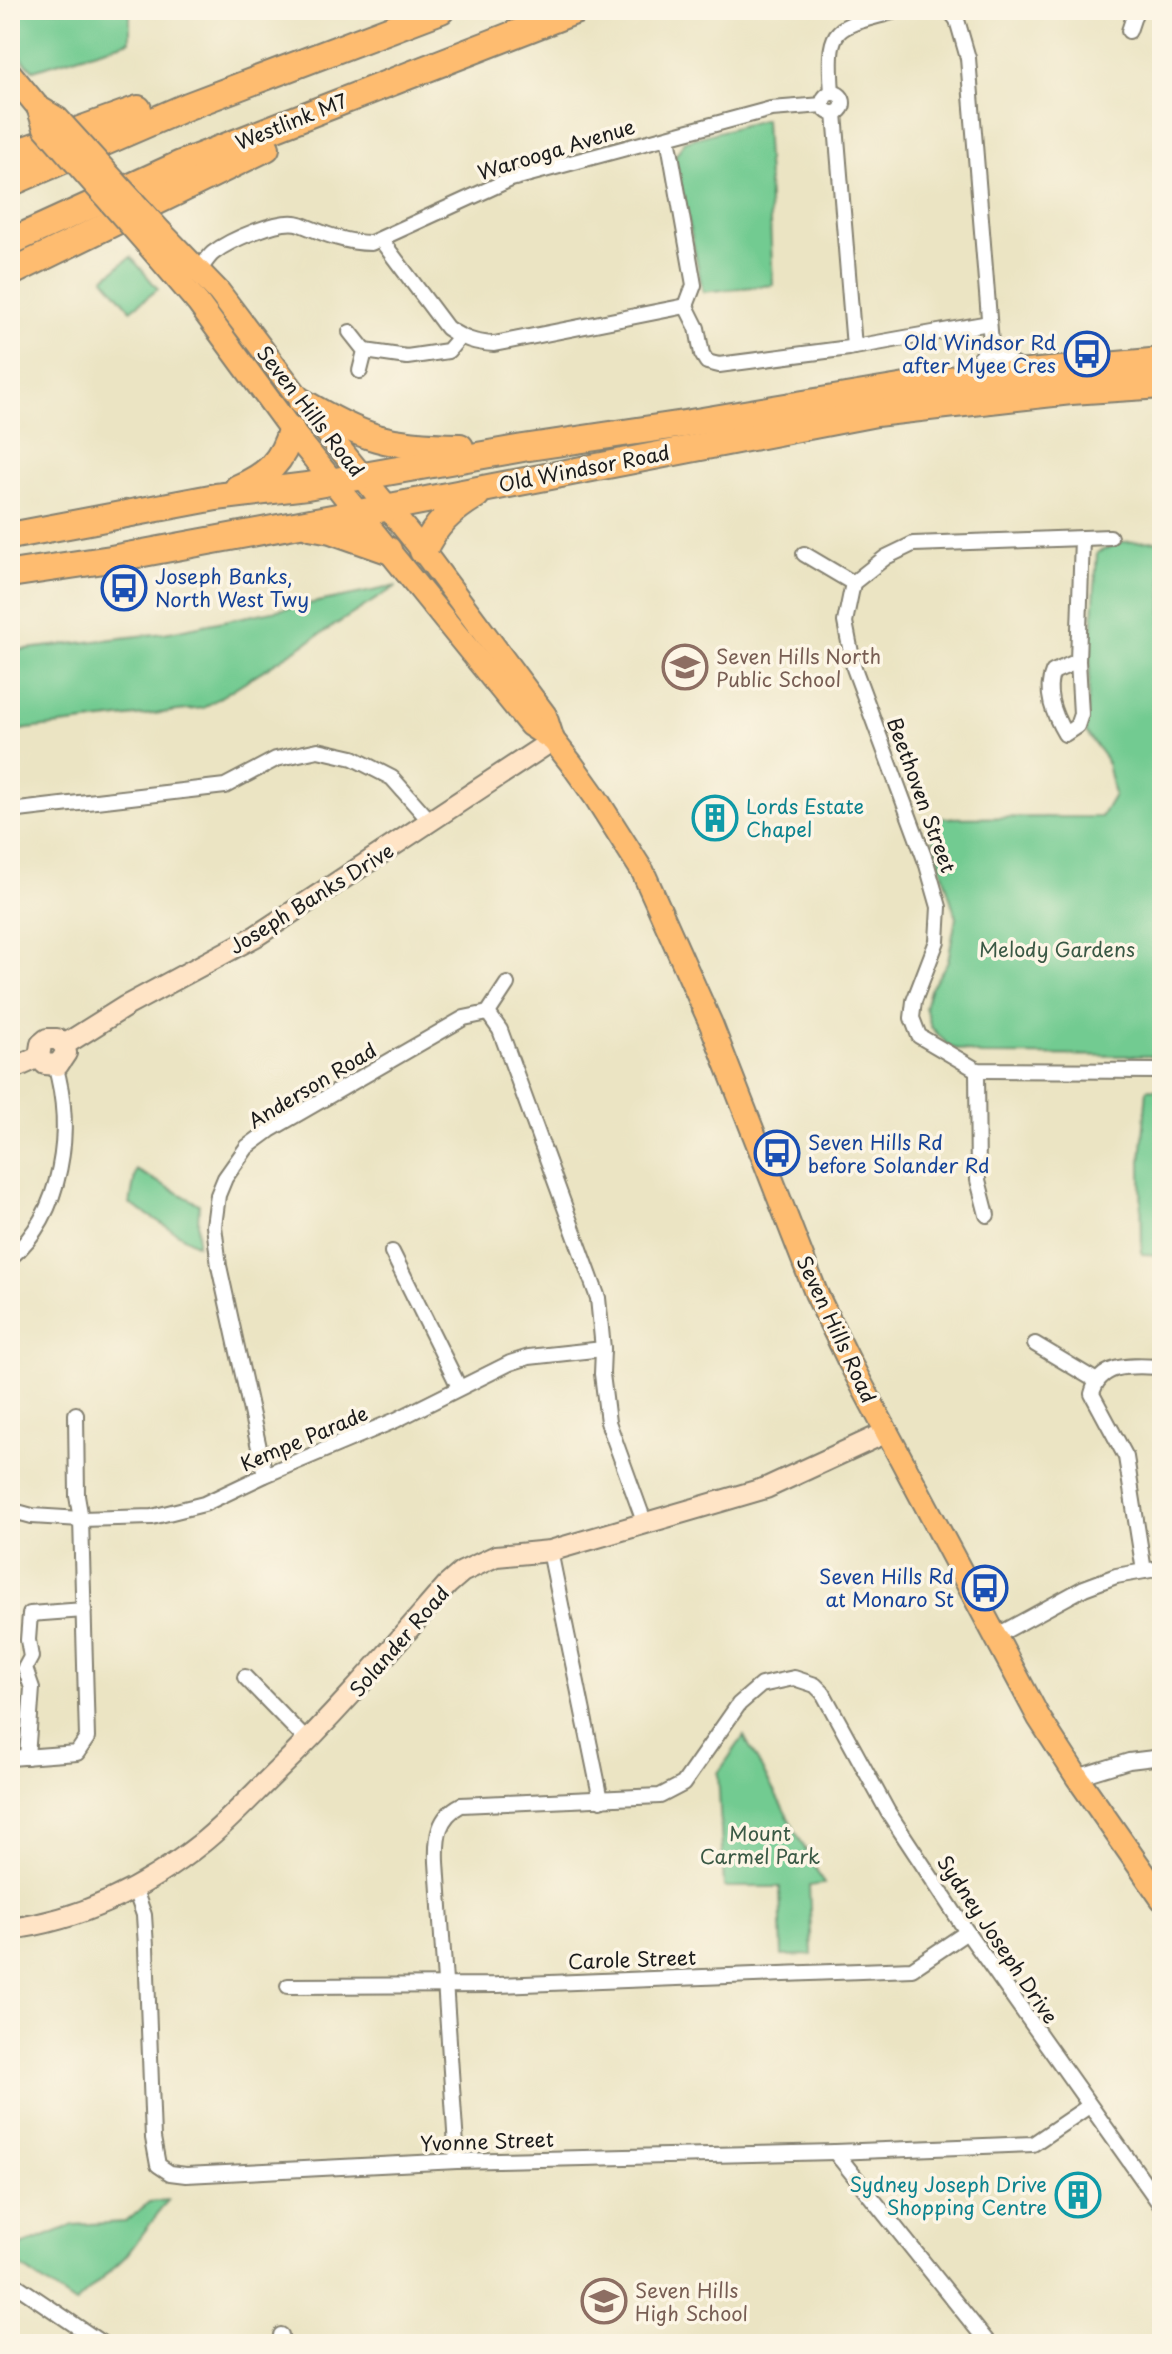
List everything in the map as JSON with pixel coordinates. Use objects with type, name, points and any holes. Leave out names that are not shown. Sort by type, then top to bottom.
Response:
[{"type":"highway","points":[[10,155],[414,10]]},
{"type":"highway","points":[[10,183],[188,106],[441,10]]},
{"type":"highway","name":"Westlink M7","points":[[10,242],[181,164],[571,12]]},
{"type":"highway","points":[[10,273],[234,163],[396,89],[413,72]]},
{"type":"highway","name":"Old Windsor Road","points":[[10,536],[216,497],[333,481],[948,380],[1162,361]]},
{"type":"highway","name":"Old Windsor Road","points":[[10,574],[111,559],[387,508],[876,413],[1071,391],[1162,385]]},
{"type":"highway","points":[[302,402],[344,427],[387,442],[420,446],[523,448]]},
{"type":"highway","points":[[216,497],[266,473],[282,457],[291,430]]},
{"type":"highway","points":[[423,551],[439,522],[456,507],[493,485]]},
{"type":"highway","points":[[278,526],[319,527],[388,550]]},
{"type":"main road","name":"Seven Hills Road","points":[[10,73],[38,107],[58,119],[156,245],[291,430],[530,725],[553,740]]},
{"type":"main road","name":"Seven Hills Road","points":[[156,245],[198,272],[219,292],[302,402],[423,551],[545,715],[553,740],[605,811],[658,902],[743,1103],[816,1293],[887,1432],[1039,1718],[1162,1899]]},
{"type":"main road","points":[[198,272],[198,303]]},
{"type":"street","points":[[854,347],[830,104],[829,50],[837,32],[849,25],[899,10]]},
{"type":"street","points":[[949,10],[957,20],[968,58],[991,343],[1003,360],[1025,371]]},
{"type":"street","points":[[1129,31],[1136,10]]},
{"type":"street","name":"Warooga Avenue","points":[[198,272],[281,231],[308,229],[361,243],[381,240],[511,179],[668,137],[683,130],[771,109],[830,104]]},
{"type":"street","points":[[668,137],[694,285],[686,306],[697,328],[702,354],[707,362],[719,365],[854,347],[989,323]]},
{"type":"street","points":[[381,240],[438,318],[460,337],[478,343],[494,344],[686,306]]},
{"type":"street","points":[[350,332],[365,351],[407,357],[448,351],[460,337]]},
{"type":"street","points":[[948,380],[977,362],[991,343]]},
{"type":"street","points":[[360,371],[365,351]]},
{"type":"street","points":[[804,554],[853,583],[886,557],[913,544],[1110,537]]},
{"type":"street","points":[[1078,661],[1082,538]]},
{"type":"street","name":"Beethoven Street","points":[[853,583],[845,622],[854,668],[927,865],[939,907],[937,941],[914,1001],[912,1018],[919,1036],[977,1070],[1162,1071]]},
{"type":"street","name":"Joseph Banks Drive","points":[[47,1061],[64,1059],[64,1045],[126,1006],[256,936],[553,740]]},
{"type":"street","points":[[10,811],[225,786],[276,759],[318,750],[353,758],[392,778],[430,821]]},
{"type":"street","points":[[507,984],[488,1013],[500,1030],[592,1279],[602,1317],[602,1374],[608,1422],[645,1524]]},
{"type":"street","name":"Anderson Road","points":[[265,1475],[216,1252],[215,1210],[225,1178],[247,1147],[270,1130],[464,1018],[488,1013]]},
{"type":"street","points":[[10,1070],[47,1061],[63,1102],[62,1165],[51,1197],[35,1226],[10,1258]]},
{"type":"street","points":[[977,1070],[978,1180],[987,1215]]},
{"type":"street","points":[[392,1252],[459,1387]]},
{"type":"street","points":[[1035,1344],[1095,1380]]},
{"type":"street","name":"Kempe Parade","points":[[10,1510],[32,1516],[81,1519],[152,1517],[204,1504],[396,1420],[459,1387],[529,1357],[603,1349]]},
{"type":"street","points":[[1144,1571],[1126,1457],[1092,1394],[1095,1380],[1103,1373],[1117,1368],[1162,1367]]},
{"type":"street","points":[[10,1758],[77,1753],[87,1738],[76,1414]]},
{"type":"street","name":"Solander Road","points":[[10,1929],[67,1918],[104,1903],[202,1842],[308,1742],[462,1572],[496,1556],[550,1551],[766,1488],[887,1432]]},
{"type":"street","points":[[457,2161],[437,1850],[440,1825],[445,1816],[461,1805],[601,1800],[550,1551]]},
{"type":"street","points":[[996,1636],[1084,1588],[1116,1576],[1162,1568]]},
{"type":"street","points":[[27,1757],[32,1688],[25,1668],[31,1657],[28,1640],[30,1614],[84,1610]]},
{"type":"street","points":[[245,1677],[308,1742]]},
{"type":"street","name":"Sydney Joseph Drive","points":[[601,1800],[660,1796],[673,1791],[693,1774],[748,1694],[761,1685],[784,1679],[804,1680],[815,1685],[823,1693],[888,1812],[967,1932],[1162,2207]]},
{"type":"street","points":[[1077,1777],[1129,1761],[1162,1757]]},
{"type":"street","name":"Yvonne Street","points":[[134,1887],[144,1915],[153,2138],[158,2165],[170,2173],[186,2175],[457,2161],[1033,2144],[1089,2106]]},
{"type":"street","name":"Carole Street","points":[[288,1986],[497,1985],[912,1969],[967,1932]]},
{"type":"street","points":[[835,2152],[989,2344]]},
{"type":"street","points":[[10,2281],[103,2344]]},
{"type":"green space","points":[[10,10],[130,10],[130,41],[33,70],[10,46]]},
{"type":"green space","points":[[765,119],[773,285],[703,292],[675,156],[685,141]]},
{"type":"green space","points":[[131,257],[158,289],[131,310],[104,278]]},
{"type":"green space","name":"Melody Gardens","points":[[1162,541],[1162,1056],[981,1055],[950,1047],[931,1027],[925,1007],[930,990],[948,961],[956,918],[927,818],[1101,817],[1114,795],[1106,759],[1086,732],[1097,553],[1121,542]]},
{"type":"green space","points":[[397,586],[203,708],[10,731],[10,651],[164,633]]},
{"type":"green space","points":[[1147,1089],[1162,1090],[1162,1255],[1142,1254],[1141,1161]]},
{"type":"green space","points":[[136,1170],[199,1204],[197,1245],[130,1204]]},
{"type":"green space","name":"Mount Carmel Park","points":[[744,1736],[824,1884],[809,1886],[812,1955],[782,1956],[780,1887],[724,1887],[718,1773]]},
{"type":"green space","points":[[168,2200],[126,2256],[75,2304],[11,2260],[11,2250],[73,2225],[125,2222],[149,2202]]},
{"type":"place","name":"Old Windsor Rd after Myee Cres","points":[[1087,354]]},
{"type":"place","name":"Joseph Banks, North West Twy","points":[[124,588]]},
{"type":"place","name":"Seven Hills North Public School","points":[[685,667]]},
{"type":"place","name":"Lords Estate Chapel","points":[[715,818]]},
{"type":"place","name":"Seven Hills Rd before Solander Rd","points":[[777,1153]]},
{"type":"place","name":"Seven Hills Rd at Monaro St","points":[[985,1588]]},
{"type":"place","name":"Sydney Joseph Drive Shopping Centre","points":[[1078,2195]]},
{"type":"place","name":"Seven Hills High School","points":[[604,2301]]}]
